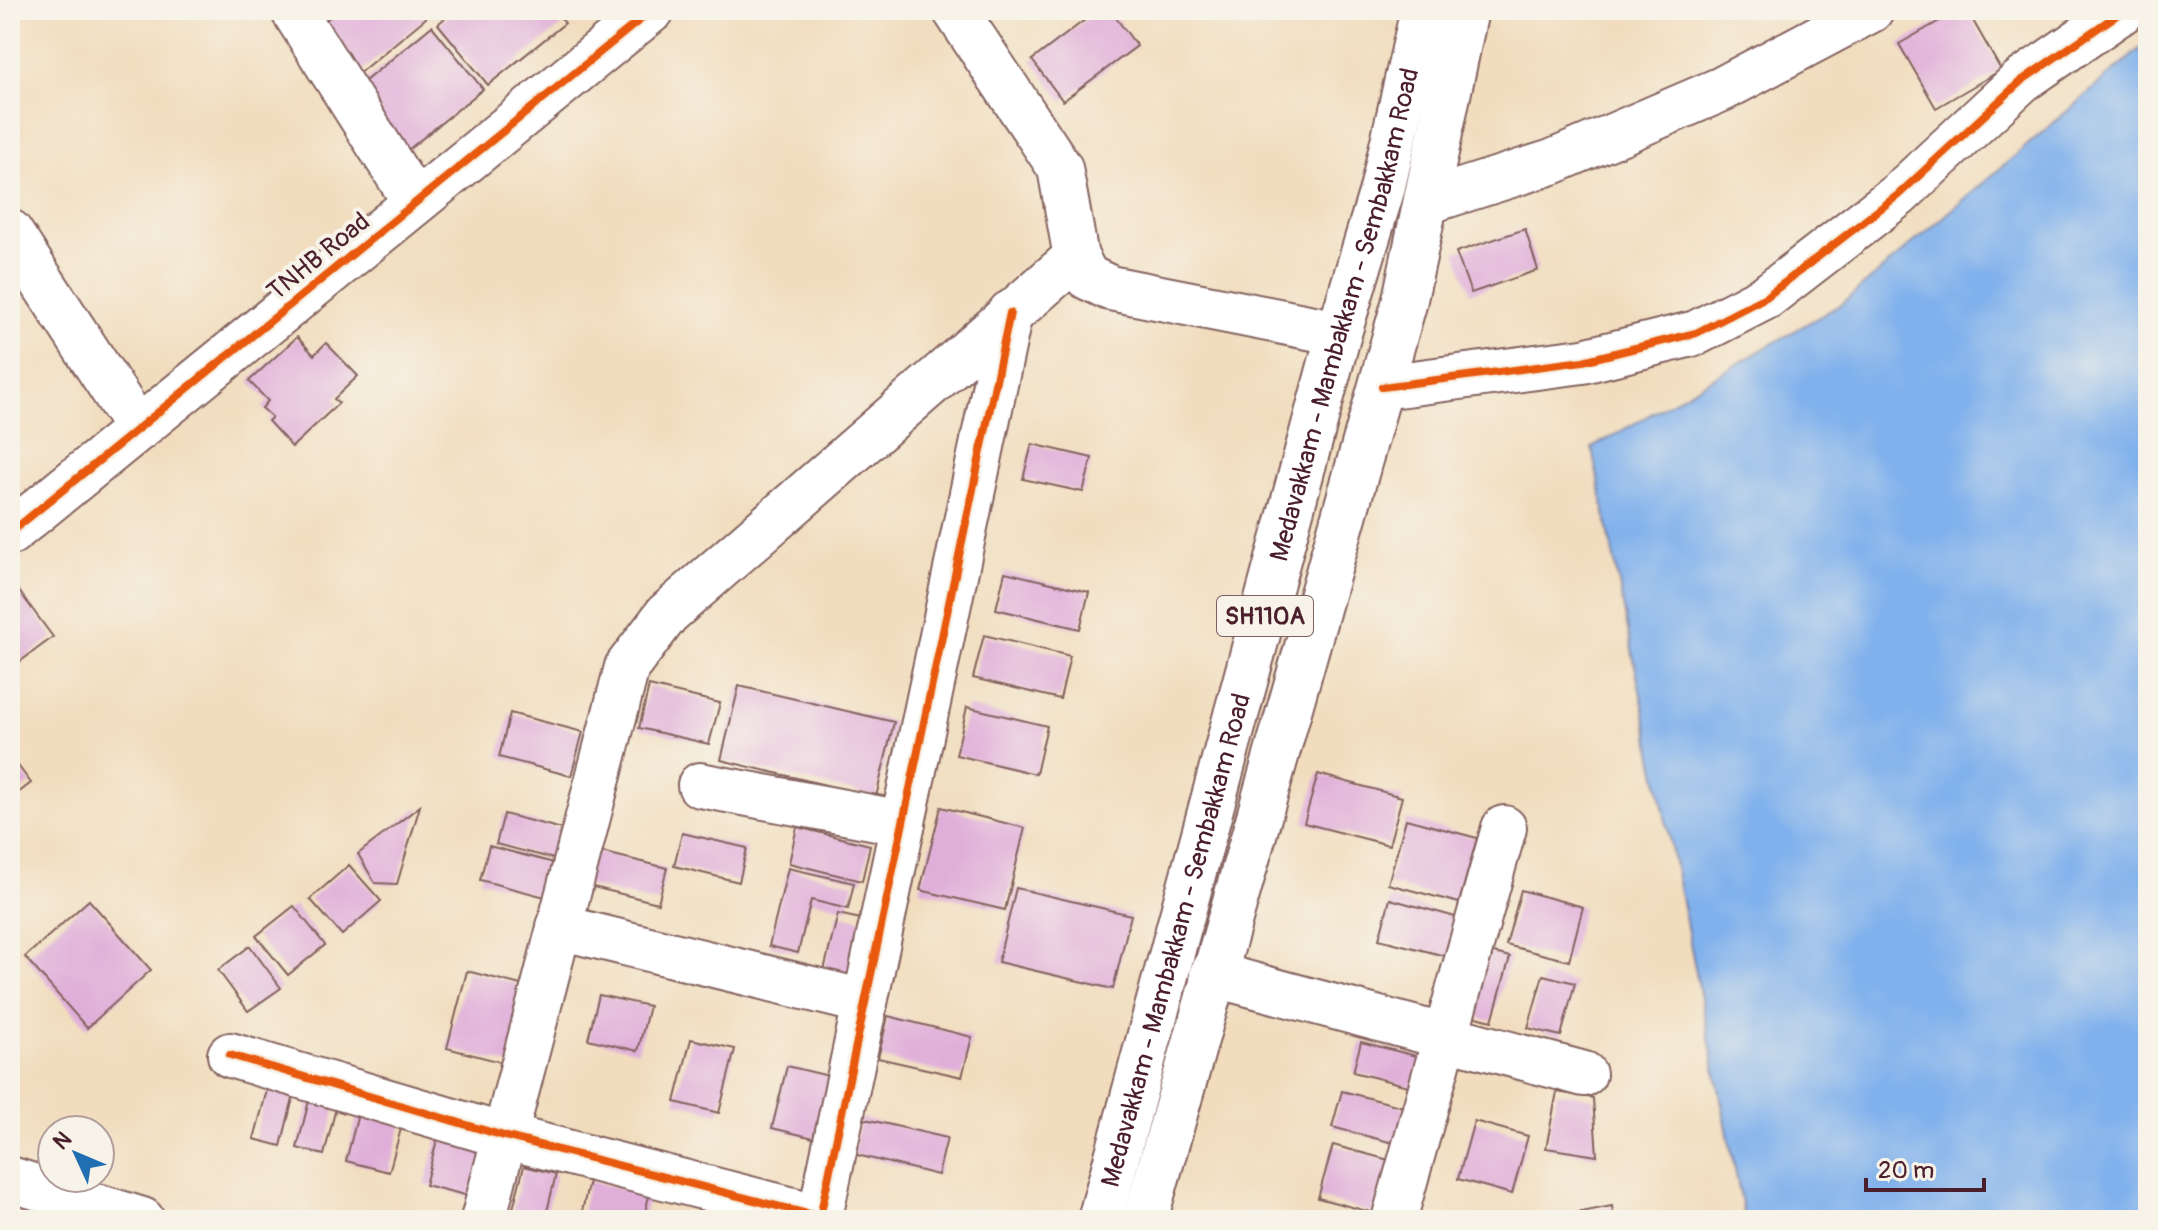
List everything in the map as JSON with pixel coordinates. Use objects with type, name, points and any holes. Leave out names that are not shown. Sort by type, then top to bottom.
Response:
[{"type":"street","points":[[293,10],[415,202]]},
{"type":"street","points":[[955,10],[1060,168],[1076,257],[1087,277],[1110,288],[1339,333]]},
{"type":"street","name":"Medavakkam - Mambakkam - Sembakkam Road","points":[[1100,1220],[1339,333],[1382,190],[1423,10]]},
{"type":"street","name":"Medavakkam - Mambakkam - Sembakkam Road","points":[[1145,1220],[1212,974],[1382,387],[1404,304],[1466,10]]},
{"type":"street","points":[[1426,202],[1552,162],[1708,95],[1871,10]]},
{"type":"street","points":[[1382,387],[1583,361],[1696,333],[1766,297],[1898,195],[2021,81],[2124,10]]},
{"type":"street","name":"TNHB Road","points":[[10,533],[645,12]]},
{"type":"street","points":[[14,249],[138,429]]},
{"type":"street","points":[[483,1220],[627,667],[667,614],[1076,257]]},
{"type":"street","points":[[230,1055],[504,1136],[820,1217],[1010,313]]},
{"type":"street","points":[[700,785],[903,823]]},
{"type":"street","points":[[1394,1220],[1504,828]]},
{"type":"street","points":[[559,927],[865,1002]]},
{"type":"street","points":[[1212,974],[1584,1074]]},
{"type":"street","points":[[10,1179],[142,1220]]},
{"type":"water","points":[[2148,42],[2148,1220],[1745,1220],[1592,448],[1843,303]]},
{"type":"building","points":[[338,10],[419,10],[426,18],[353,78],[314,30]]},
{"type":"building","points":[[454,10],[554,10],[565,23],[488,85],[438,24]]},
{"type":"building","points":[[1098,10],[1110,10],[1137,46],[1063,101],[1032,60]]},
{"type":"building","points":[[1959,10],[1967,10],[2001,70],[1936,108],[1899,44]]},
{"type":"building","points":[[432,26],[483,89],[403,154],[353,91]]},
{"type":"building","points":[[1525,229],[1538,270],[1471,293],[1456,252]]},
{"type":"building","points":[[297,337],[314,355],[326,343],[358,376],[334,399],[339,403],[292,447],[268,421],[272,417],[262,408],[268,401],[249,381]]},
{"type":"building","points":[[1032,444],[1092,458],[1083,492],[1023,479]]},
{"type":"building","points":[[1005,572],[1089,592],[1080,629],[996,609]]},
{"type":"building","points":[[13,583],[53,637],[10,669],[10,585]]},
{"type":"building","points":[[984,635],[1070,656],[1060,699],[973,678]]},
{"type":"building","points":[[649,686],[720,703],[709,744],[639,728]]},
{"type":"building","points":[[739,686],[894,722],[876,797],[721,760]]},
{"type":"building","points":[[967,707],[1047,726],[1036,774],[956,755]]},
{"type":"building","points":[[510,713],[583,732],[571,776],[499,757]]},
{"type":"building","points":[[10,755],[31,783],[10,799]]},
{"type":"building","points":[[1318,774],[1402,797],[1389,845],[1304,823]]},
{"type":"building","points":[[420,806],[397,884],[375,883],[358,854]]},
{"type":"building","points":[[941,807],[1025,828],[1005,910],[920,890]]},
{"type":"building","points":[[504,814],[566,830],[558,860],[496,844]]},
{"type":"building","points":[[1406,819],[1477,838],[1459,903],[1388,884]]},
{"type":"building","points":[[797,827],[870,845],[862,881],[789,863]]},
{"type":"building","points":[[682,833],[747,848],[739,882],[674,866]]},
{"type":"building","points":[[489,846],[558,864],[549,898],[480,880]]},
{"type":"building","points":[[593,850],[667,868],[658,903],[585,885]]},
{"type":"building","points":[[349,865],[381,901],[342,935],[310,899]]},
{"type":"building","points":[[788,868],[854,883],[848,909],[811,900],[798,953],[769,946]]},
{"type":"building","points":[[1016,888],[1131,915],[1113,989],[998,962]]},
{"type":"building","points":[[1521,890],[1583,907],[1569,961],[1506,945]]},
{"type":"building","points":[[1390,899],[1463,919],[1453,958],[1379,939]]},
{"type":"building","points":[[89,900],[151,970],[87,1028],[25,957]]},
{"type":"building","points":[[294,906],[325,945],[288,975],[256,936]]},
{"type":"building","points":[[838,914],[874,922],[857,987],[822,978]]},
{"type":"building","points":[[250,946],[281,988],[248,1011],[218,970]]},
{"type":"building","points":[[1482,950],[1510,957],[1492,1021],[1465,1014]]},
{"type":"building","points":[[467,971],[540,990],[520,1067],[447,1048]]},
{"type":"building","points":[[1543,975],[1575,983],[1561,1036],[1528,1028]]},
{"type":"building","points":[[599,995],[649,1006],[638,1051],[588,1039]]},
{"type":"building","points":[[888,1016],[972,1037],[962,1077],[878,1058]]},
{"type":"building","points":[[691,1039],[735,1049],[719,1113],[675,1102]]},
{"type":"building","points":[[1361,1042],[1424,1058],[1416,1088],[1353,1072]]},
{"type":"building","points":[[787,1066],[837,1078],[822,1140],[772,1128]]},
{"type":"building","points":[[271,1075],[297,1082],[281,1146],[254,1139]]},
{"type":"building","points":[[312,1089],[339,1096],[324,1155],[297,1148]]},
{"type":"building","points":[[1342,1091],[1411,1109],[1401,1145],[1332,1127]]},
{"type":"building","points":[[1557,1092],[1593,1098],[1597,1156],[1546,1148]]},
{"type":"building","points":[[361,1102],[405,1114],[389,1172],[346,1161]]},
{"type":"building","points":[[861,1118],[947,1138],[938,1175],[853,1154]]},
{"type":"building","points":[[1474,1121],[1528,1136],[1512,1194],[1458,1179]]},
{"type":"building","points":[[440,1129],[488,1142],[473,1197],[425,1185]]},
{"type":"building","points":[[1333,1145],[1400,1163],[1385,1216],[1318,1198]]},
{"type":"building","points":[[524,1166],[556,1174],[545,1220],[510,1220]]},
{"type":"building","points":[[589,1181],[649,1196],[643,1220],[580,1220]]},
{"type":"building","points":[[1612,1206],[1614,1220],[1556,1220],[1555,1217]]},
{"type":"cycle path","points":[[10,533],[652,10]]},
{"type":"cycle path","points":[[1382,387],[1583,361],[1696,333],[1766,297],[1898,195],[2021,81],[2124,10]]},
{"type":"cycle path","points":[[230,1055],[504,1136],[820,1217],[1010,313]]}]
